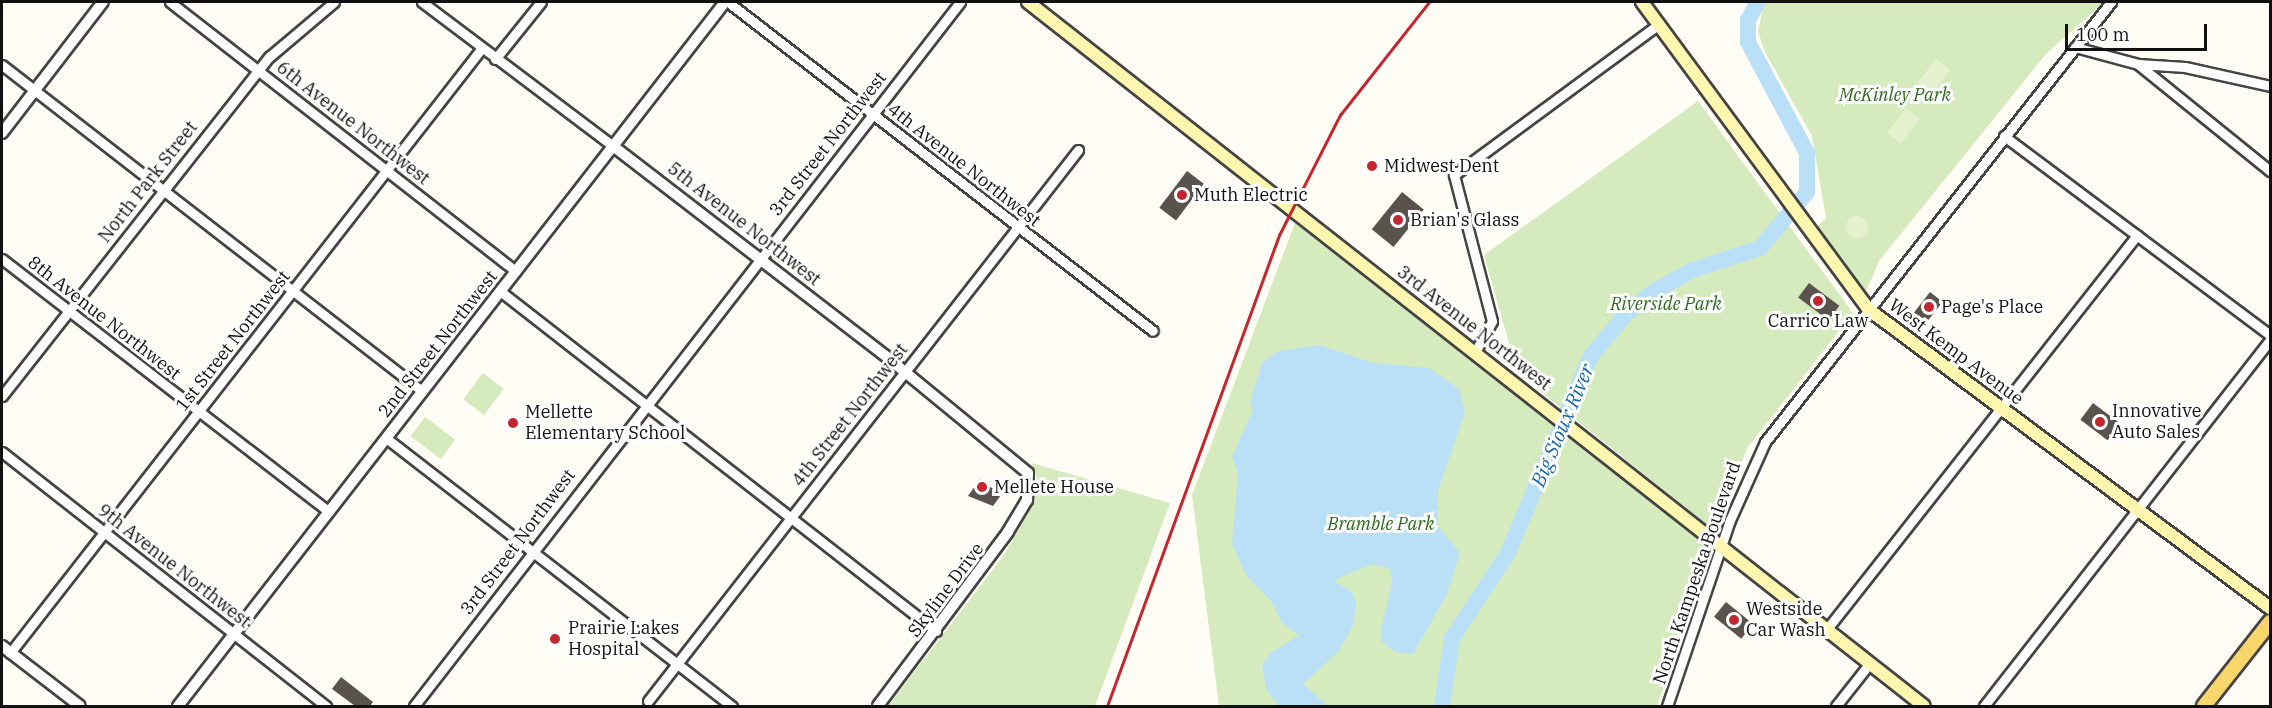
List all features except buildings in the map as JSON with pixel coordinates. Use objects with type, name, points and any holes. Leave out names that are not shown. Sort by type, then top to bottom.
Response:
[{"type":"main road","name":"3rd Avenue Northwest","points":[[1028,2],[1724,546],[1924,706]]},
{"type":"main road","name":"West Kemp Avenue","points":[[1642,2],[1813,238],[1868,309],[2271,608]]},
{"type":"main road","points":[[2204,706],[2271,622]]},
{"type":"street","points":[[2,133],[103,2]]},
{"type":"street","name":"6th Avenue Northwest","points":[[170,2],[516,271]]},
{"type":"street","name":"North Park Street","points":[[2,396],[258,70],[334,2]]},
{"type":"street","name":"5th Avenue Northwest","points":[[422,2],[760,258],[1018,461],[1030,487]]},
{"type":"street","points":[[495,59],[542,2]]},
{"type":"street","name":"4th Avenue Northwest","points":[[726,2],[1153,331]]},
{"type":"street","name":"2nd Street Northwest","points":[[178,706],[726,2]]},
{"type":"street","name":"3rd Street Northwest","points":[[414,706],[644,404],[960,2]]},
{"type":"street","name":"North Kampeska Boulevard","points":[[1667,706],[1761,449],[1868,309],[2111,2]]},
{"type":"street","points":[[1475,352],[1492,321],[1454,175],[1659,24]]},
{"type":"street","points":[[2075,47],[2138,64],[2185,67],[2271,86]]},
{"type":"street","name":"1st Street Northwest","points":[[6,649],[104,533],[481,48]]},
{"type":"street","points":[[2138,64],[2271,171]]},
{"type":"street","points":[[2,65],[422,391]]},
{"type":"street","points":[[2004,136],[2271,334]]},
{"type":"street","name":"4th Street Northwest","points":[[648,700],[1078,150]]},
{"type":"street","points":[[1827,629],[2137,235]]},
{"type":"street","name":"8th Avenue Northwest","points":[[2,259],[329,512]]},
{"type":"street","points":[[500,291],[936,631]]},
{"type":"street","points":[[1984,706],[2271,340]]},
{"type":"street","points":[[386,438],[732,706]]},
{"type":"street","name":"9th Avenue Northwest","points":[[2,452],[326,706]]},
{"type":"street","name":"Skyline Drive","points":[[878,706],[1008,532],[1030,487]]},
{"type":"street","points":[[6,649],[80,706]]},
{"type":"street","points":[[1836,706],[1870,663]]},
{"type":"green space","name":"McKinley Park","points":[[1764,2],[2103,3],[2046,54],[1879,261],[1867,290],[1856,286],[1815,229],[1826,218],[1812,136],[1765,52],[1758,32]]},
{"type":"green space","points":[[1936,59],[1950,70],[1931,95],[1917,83]]},
{"type":"green space","name":"Riverside Park","points":[[1698,101],[1853,313],[1748,447],[1715,524],[1709,526],[1541,392],[1515,364],[1484,255]]},
{"type":"green space","points":[[1906,108],[1920,119],[1901,144],[1887,132]]},
{"type":"green space","points":[[1857,216],[1865,219],[1868,227],[1865,235],[1857,238],[1849,235],[1846,227],[1849,219]]},
{"type":"green space","name":"Bramble Park","points":[[1295,223],[1713,551],[1657,706],[1219,706],[1192,495]]},
{"type":"green space","points":[[483,373],[504,389],[484,415],[463,399]]},
{"type":"green space","points":[[425,417],[455,440],[441,459],[411,436]]},
{"type":"green space","points":[[1032,463],[1170,503],[1095,706],[888,706],[1004,555],[1032,507],[1037,479]]},
{"type":"water","points":[[1319,345],[1374,363],[1429,368],[1459,389],[1465,412],[1438,491],[1438,526],[1460,553],[1446,596],[1413,654],[1395,652],[1382,642],[1382,625],[1392,582],[1390,569],[1373,564],[1338,578],[1335,582],[1351,591],[1356,602],[1353,626],[1338,652],[1303,684],[1328,706],[1279,706],[1266,688],[1262,666],[1270,653],[1300,635],[1283,624],[1271,601],[1246,575],[1232,544],[1238,473],[1232,457],[1253,410],[1250,402],[1262,363],[1278,351]]},
{"type":"waterway","name":"Big Sioux River","points":[[1442,706],[1452,638],[1508,553],[1591,356],[1626,314],[1656,290],[1693,270],[1760,248],[1807,192],[1807,153],[1748,42],[1748,20],[1758,2]]},
{"type":"railway","points":[[1107,706],[1279,235],[1340,115],[1429,2]]},
{"type":"place","name":"Midwest Dent","points":[[1372,166]]},
{"type":"place","name":"Muth Electric","points":[[1182,195]]},
{"type":"place","name":"Brian's Glass","points":[[1398,220]]},
{"type":"place","name":"Carrico Law","points":[[1818,301]]},
{"type":"place","name":"Page's Place","points":[[1929,307]]},
{"type":"place","name":"Innovative Auto Sales","points":[[2100,422]]},
{"type":"place","name":"Mellette Elementary School","points":[[513,423]]},
{"type":"place","name":"Mellete House","points":[[982,487]]},
{"type":"place","name":"Westside Car Wash","points":[[1734,620]]},
{"type":"place","name":"Prairie Lakes Hospital","points":[[555,639]]}]
